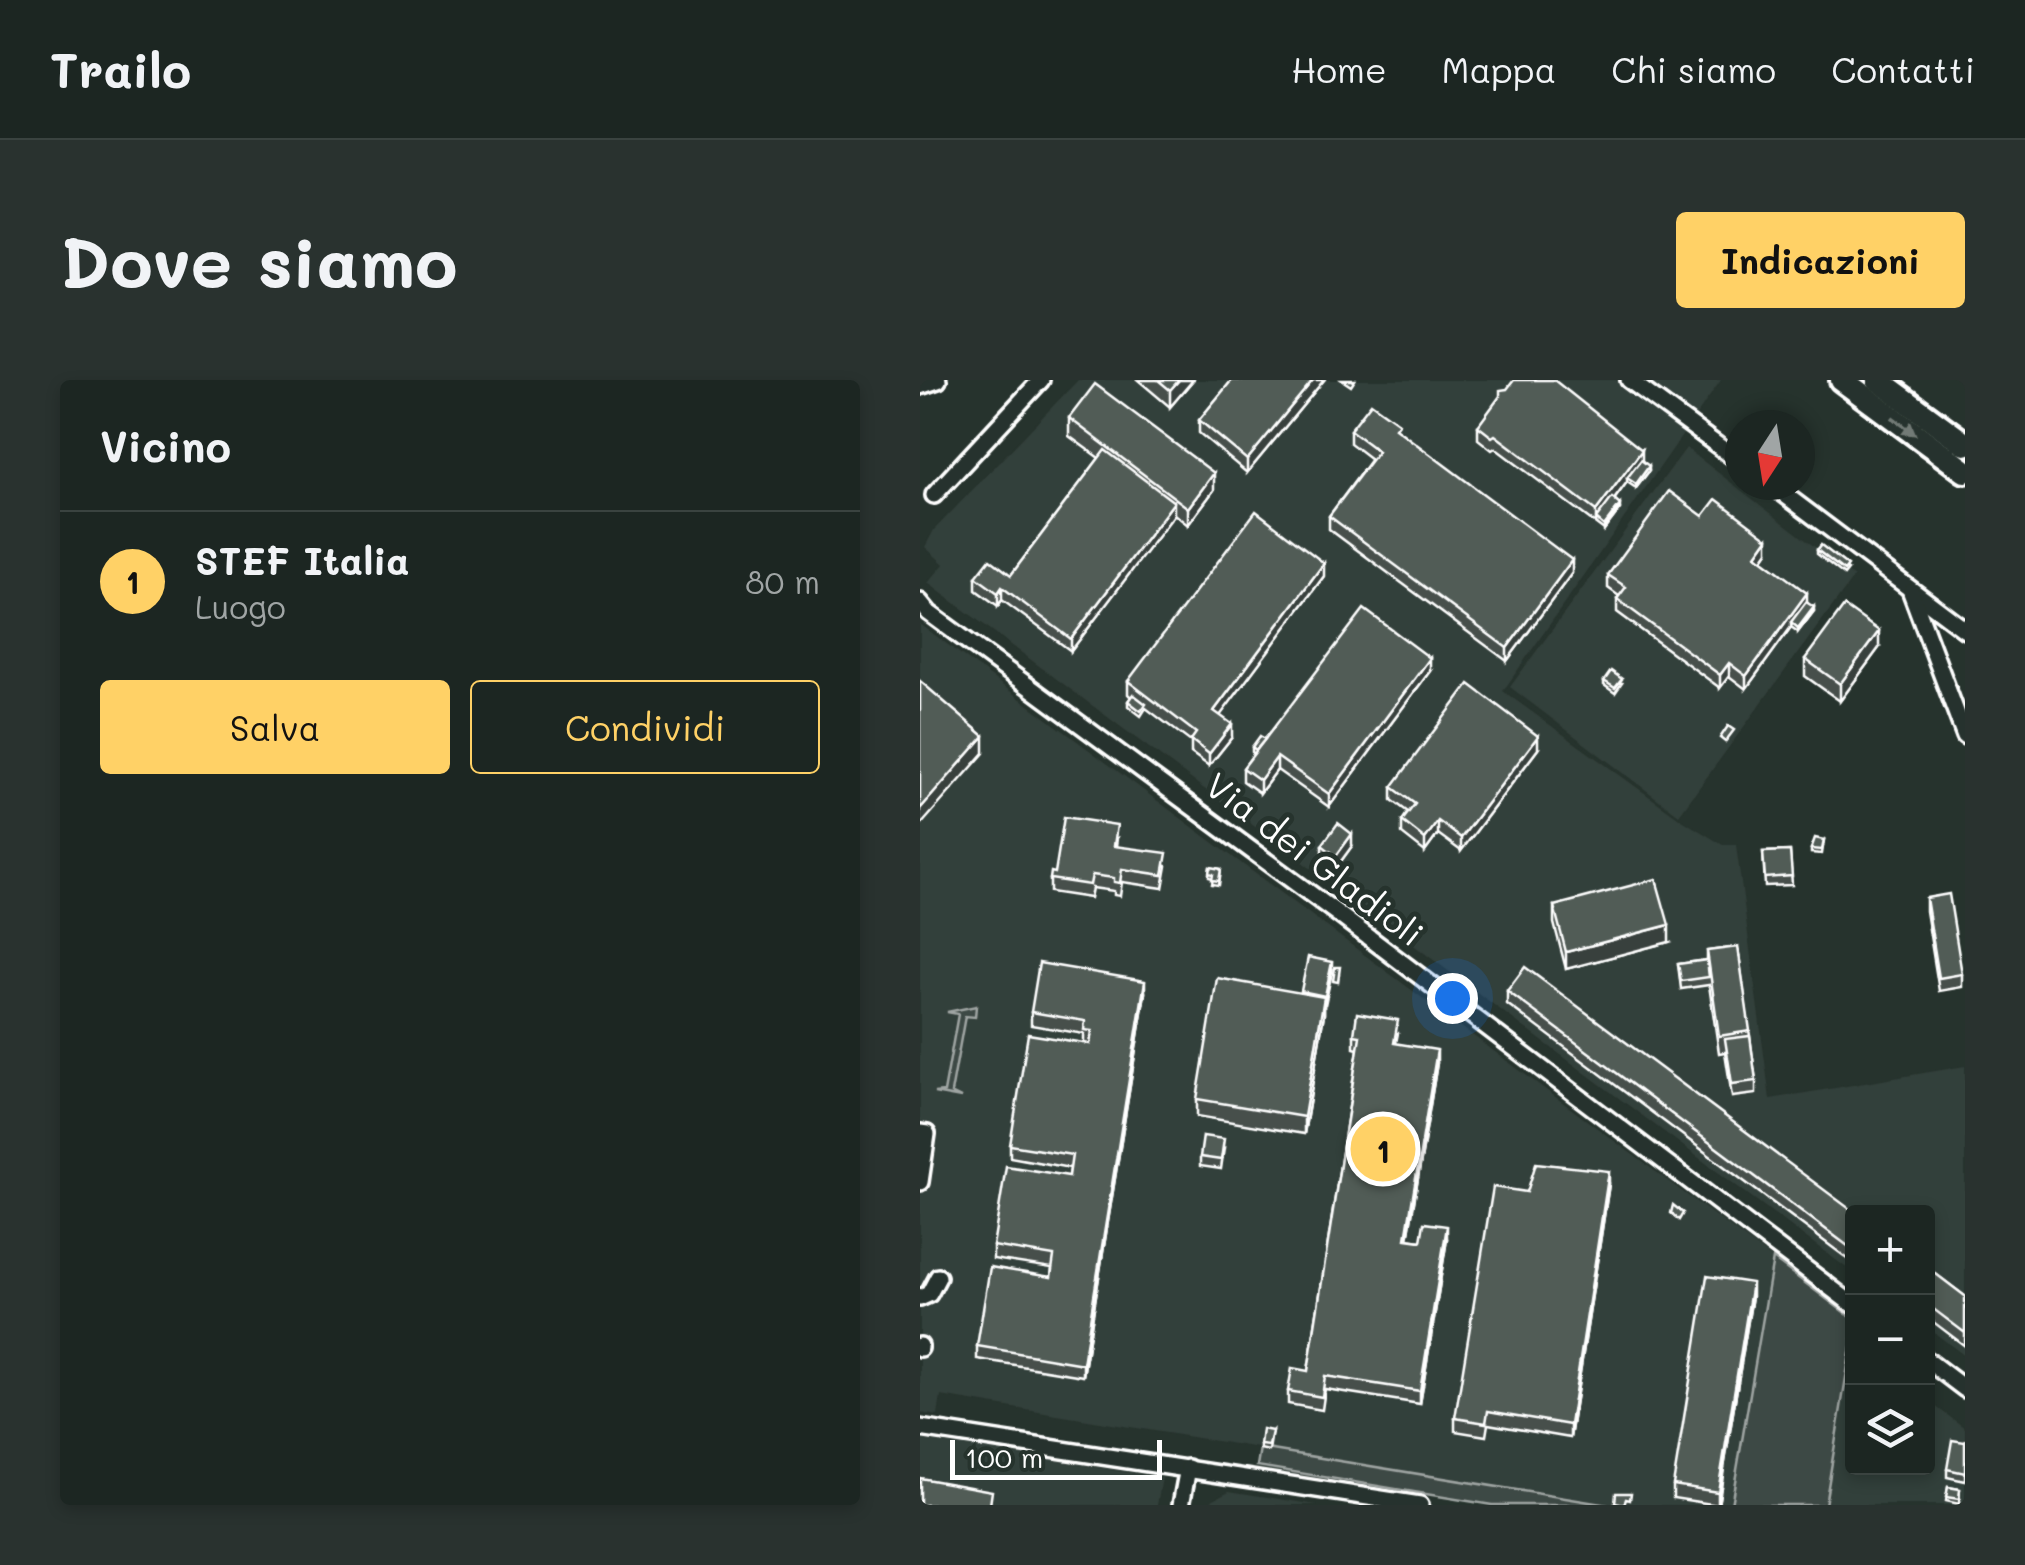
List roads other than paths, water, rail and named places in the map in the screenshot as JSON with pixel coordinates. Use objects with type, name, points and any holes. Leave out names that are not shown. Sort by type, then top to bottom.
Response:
[{"type":"highway","points":[[1842,380],[1965,471]]},
{"type":"highway","points":[[1878,380],[1965,444]]},
{"type":"street","points":[[920,386],[938,380]]},
{"type":"street","points":[[934,495],[1041,380]]},
{"type":"street","points":[[1629,380],[1725,451]]},
{"type":"street","points":[[1792,500],[1965,630]]},
{"type":"street","points":[[1911,592],[1965,736]]},
{"type":"street","name":"Via dei Gladioli","points":[[923,609],[1354,926],[1845,1299]]},
{"type":"street","points":[[920,1133],[928,1134],[920,1182]]},
{"type":"street","points":[[920,1298],[929,1294],[938,1277]]},
{"type":"street","points":[[1935,1365],[1965,1389]]},
{"type":"street","points":[[920,1428],[1420,1505]]},
{"type":"street","points":[[1181,1505],[1188,1468]]},
{"type":"place","name":"STEF Italia","points":[[1383,1149]]}]
